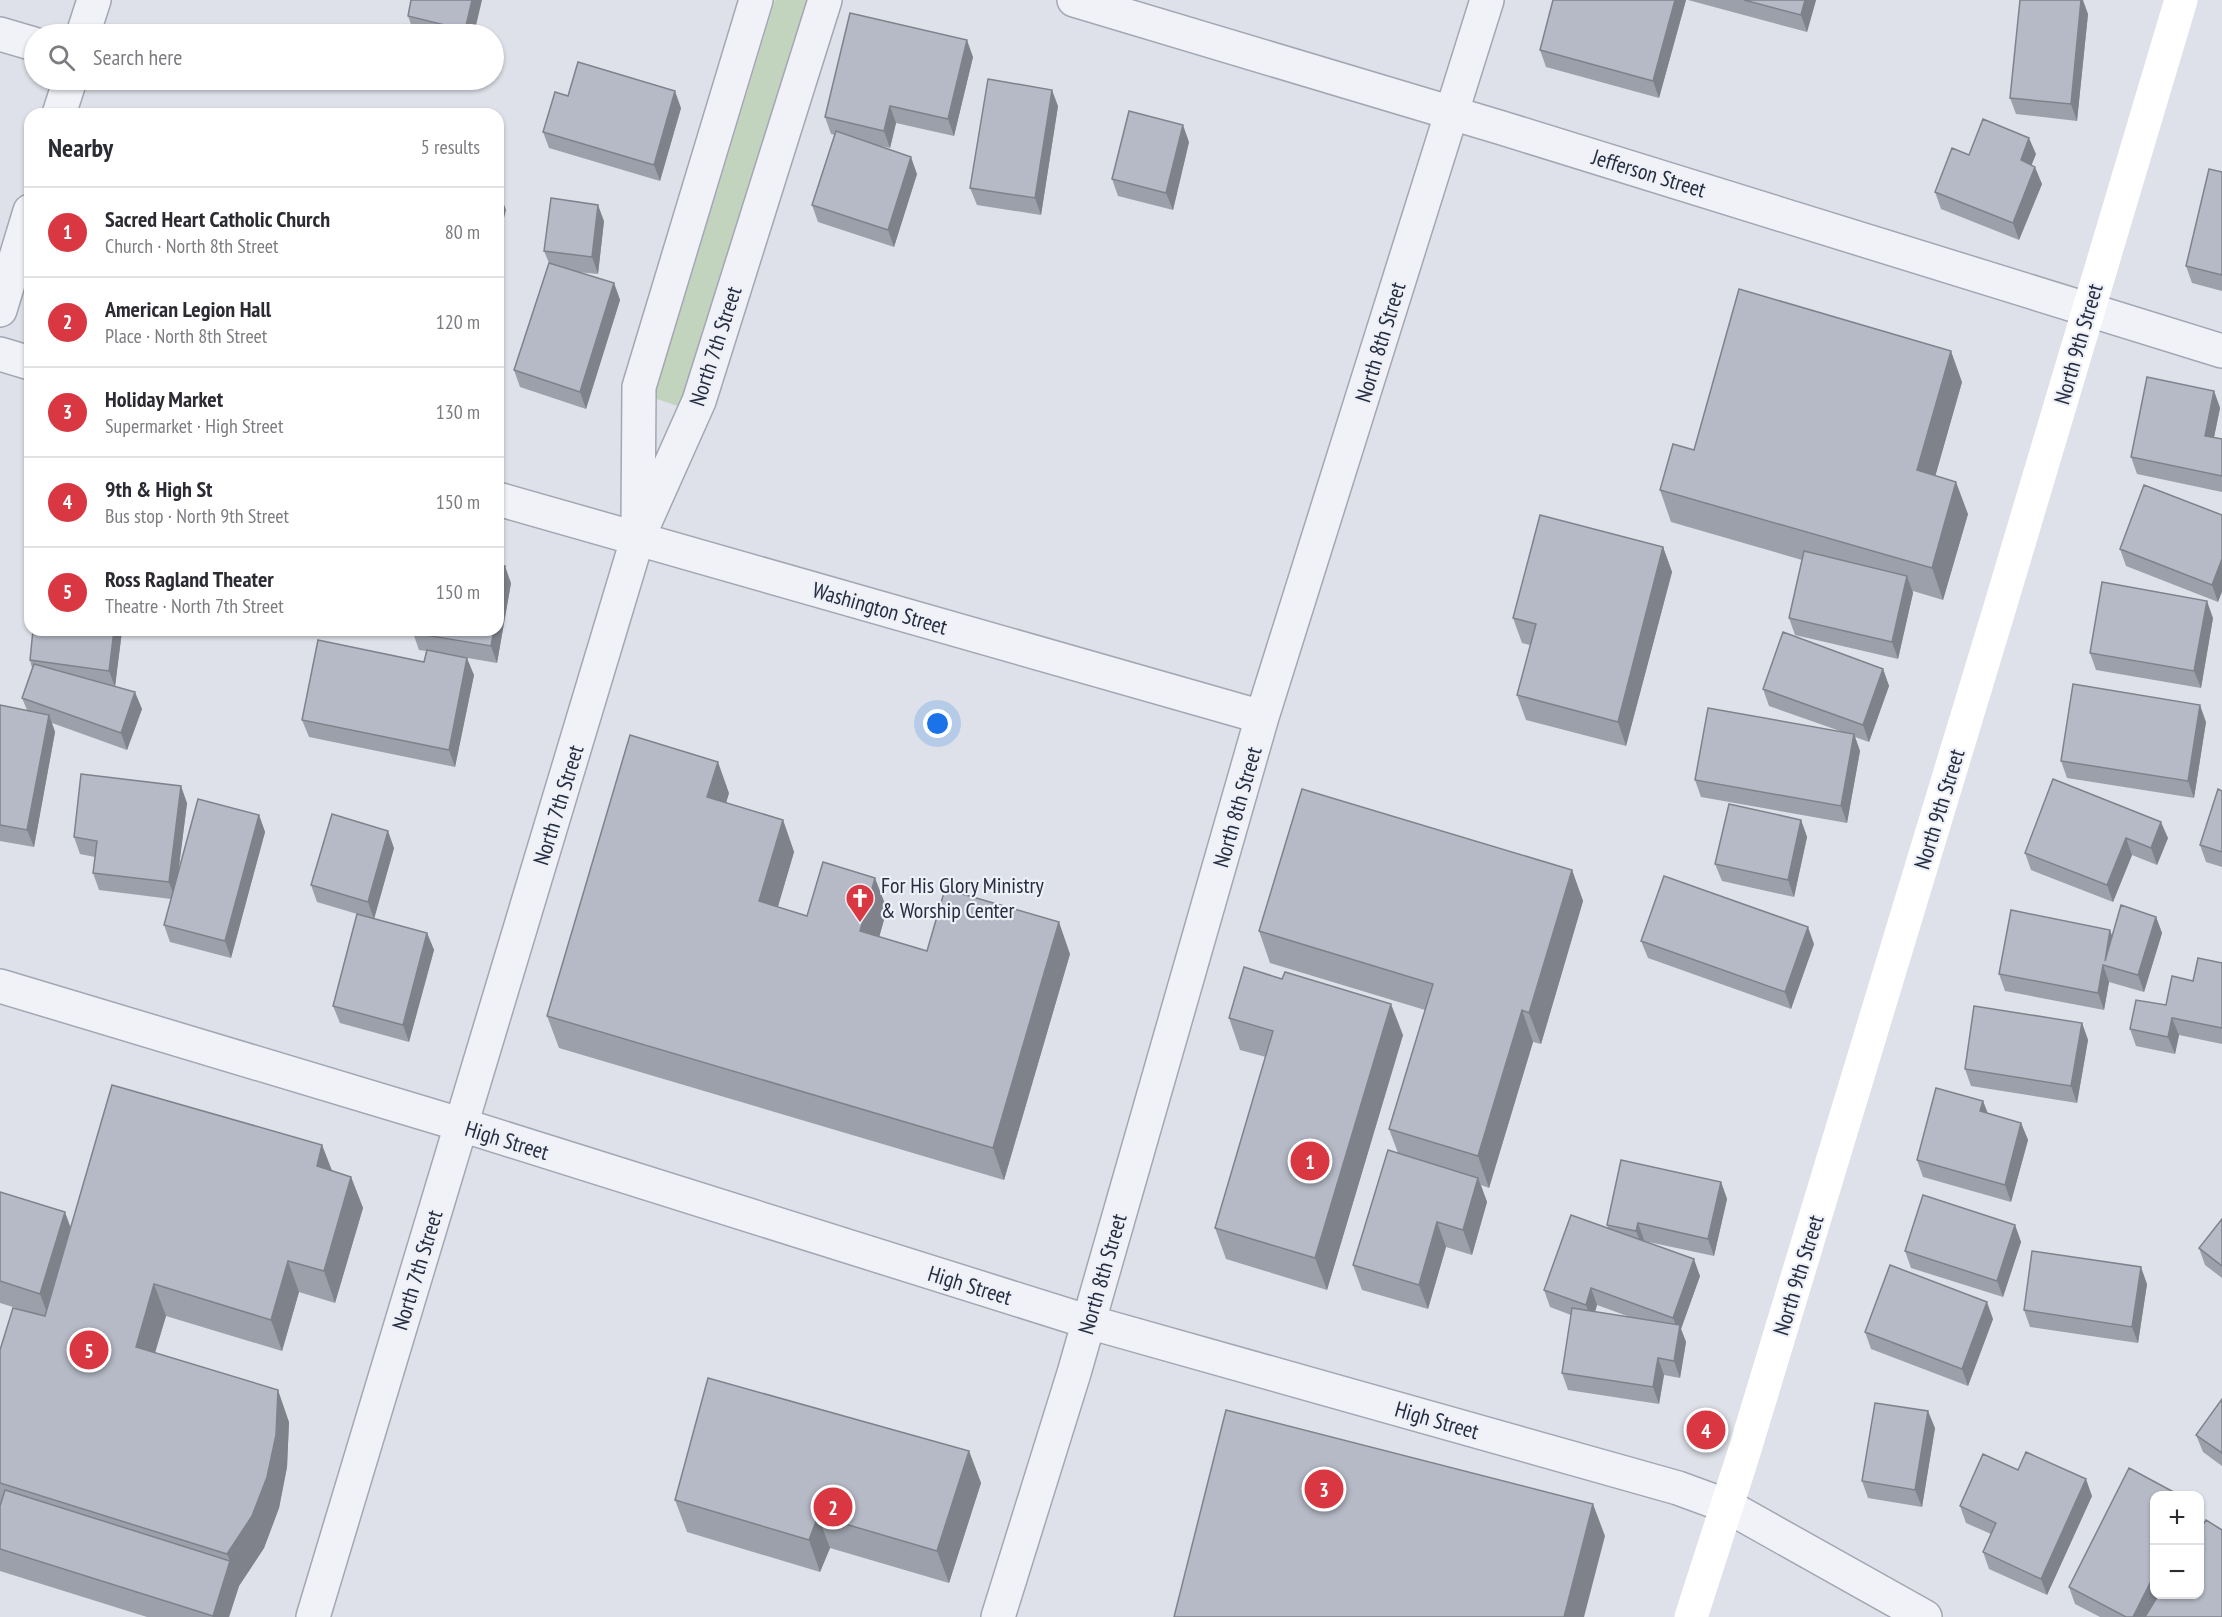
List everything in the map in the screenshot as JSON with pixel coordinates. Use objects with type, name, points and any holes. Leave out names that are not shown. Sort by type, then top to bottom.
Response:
[{"type":"main road","name":"North 9th Street","points":[[1691,1617],[1727,1506],[2000,608],[2181,0]]},
{"type":"street","points":[[86,24],[94,0]]},
{"type":"street","points":[[638,540],[639,387],[756,0]]},
{"type":"street","name":"North 7th Street","points":[[313,1617],[638,540],[699,401],[825,0]]},
{"type":"street","name":"Jefferson Street","points":[[1074,0],[1452,113],[2222,351]]},
{"type":"street","name":"North 8th Street","points":[[998,1617],[1089,1322],[1262,717],[1487,0]]},
{"type":"street","points":[[0,33],[24,41]]},
{"type":"street","points":[[61,108],[67,90]]},
{"type":"street","points":[[0,310],[24,231]]},
{"type":"street","points":[[0,354],[24,361]]},
{"type":"street","name":"Washington Street","points":[[504,501],[1262,717]]},
{"type":"street","name":"High Street","points":[[0,986],[461,1125],[1089,1322],[1666,1485],[1727,1506],[1925,1617]]},
{"type":"green space","points":[[775,0],[809,0],[687,409],[654,398]]},
{"type":"building","points":[[411,0],[472,0],[466,24],[441,24],[408,16]]},
{"type":"building","points":[[1553,0],[1675,0],[1653,81],[1540,50]]},
{"type":"building","points":[[1744,0],[1805,0],[1801,15]]},
{"type":"building","points":[[2020,0],[2081,0],[2071,104],[2010,98]]},
{"type":"building","points":[[850,13],[967,40],[948,119],[890,106],[884,131],[825,117]]},
{"type":"building","points":[[578,62],[675,91],[654,165],[543,132],[555,92],[568,96]]},
{"type":"building","points":[[988,79],[1052,90],[1035,198],[970,188]]},
{"type":"building","points":[[1129,111],[1183,125],[1166,193],[1112,179]]},
{"type":"building","points":[[1983,119],[2029,138],[2021,160],[2035,167],[2013,223],[1935,192],[1952,148],[1969,155]]},
{"type":"building","points":[[836,131],[911,157],[888,230],[812,205]]},
{"type":"building","points":[[2209,169],[2222,172],[2222,275],[2186,266]]},
{"type":"building","points":[[551,198],[598,205],[592,257],[544,251]]},
{"type":"building","points":[[549,263],[614,283],[580,392],[514,370]]},
{"type":"building","points":[[1739,289],[1951,351],[1917,470],[1956,482],[1932,568],[1660,490],[1673,444],[1694,450]]},
{"type":"building","points":[[2147,377],[2214,391],[2205,436],[2222,439],[2222,476],[2131,457]]},
{"type":"building","points":[[2144,485],[2222,515],[2222,559],[2212,585],[2120,549]]},
{"type":"building","points":[[1540,515],[1663,547],[1618,722],[1517,695],[1536,624],[1513,618]]},
{"type":"building","points":[[1804,551],[1907,576],[1892,642],[1789,618]]},
{"type":"building","points":[[2102,582],[2207,601],[2194,671],[2090,653]]},
{"type":"building","points":[[1783,632],[1883,669],[1863,725],[1763,689]]},
{"type":"building","points":[[32,636],[113,636],[109,671],[30,660]]},
{"type":"building","points":[[431,636],[493,636],[491,646]]},
{"type":"building","points":[[318,640],[424,662],[427,650],[467,658],[449,750],[302,720]]},
{"type":"building","points":[[34,664],[135,692],[121,733],[22,698]]},
{"type":"building","points":[[2073,684],[2200,705],[2188,781],[2061,761]]},
{"type":"building","points":[[0,705],[49,715],[27,830],[0,825]]},
{"type":"building","points":[[1708,708],[1854,734],[1841,806],[1695,780]]},
{"type":"building","points":[[630,735],[718,762],[707,797],[783,820],[759,901],[807,916],[823,862],[875,878],[860,931],[927,951],[945,889],[1059,922],[993,1148],[547,1016]]},
{"type":"building","points":[[81,774],[181,786],[169,882],[93,873],[97,841],[74,837]]},
{"type":"building","points":[[2053,779],[2161,822],[2151,848],[2126,838],[2107,885],[2025,853]]},
{"type":"building","points":[[1302,789],[1572,870],[1529,1013],[1522,1010],[1478,1156],[1389,1129],[1433,984],[1259,931]]},
{"type":"building","points":[[2218,789],[2222,791],[2222,852],[2200,845]]},
{"type":"building","points":[[198,799],[259,815],[225,941],[164,925]]},
{"type":"building","points":[[1729,804],[1801,820],[1788,880],[1715,864]]},
{"type":"building","points":[[332,814],[388,831],[368,902],[311,885]]},
{"type":"building","points":[[1664,876],[1808,927],[1785,992],[1641,941]]},
{"type":"building","points":[[2121,905],[2156,917],[2138,975],[2103,965],[2098,993],[1999,974],[2011,910],[2110,930],[2105,961]]},
{"type":"building","points":[[357,914],[427,933],[403,1025],[333,1006]]},
{"type":"building","points":[[2198,958],[2222,963],[2222,1028],[2172,1018],[2168,1037],[2130,1029],[2136,1000],[2166,1005],[2172,976],[2193,981]]},
{"type":"building","points":[[1244,967],[1282,979],[1285,972],[1391,1004],[1315,1258],[1215,1228],[1273,1031],[1229,1018]]},
{"type":"building","points":[[1974,1006],[2082,1023],[2071,1086],[1965,1069]]},
{"type":"building","points":[[112,1085],[322,1145],[317,1166],[351,1177],[324,1271],[288,1261],[271,1320],[154,1284],[136,1347],[278,1390],[276,1435],[267,1477],[252,1516],[227,1554],[0,1483],[0,1350],[13,1308],[45,1316]]},
{"type":"building","points":[[1936,1088],[1983,1101],[1980,1111],[2021,1123],[2005,1185],[1917,1160]]},
{"type":"building","points":[[1388,1150],[1478,1178],[1463,1230],[1437,1222],[1419,1285],[1353,1265]]},
{"type":"building","points":[[1621,1160],[1721,1182],[1708,1239],[1638,1223],[1636,1231],[1607,1225]]},
{"type":"building","points":[[0,1192],[65,1212],[40,1294],[0,1281]]},
{"type":"building","points":[[1923,1195],[2015,1225],[1997,1281],[1905,1251]]},
{"type":"building","points":[[1571,1215],[1694,1259],[1673,1318],[1591,1288],[1586,1305],[1544,1290]]},
{"type":"building","points":[[2222,1219],[2222,1266],[2199,1248]]},
{"type":"building","points":[[2032,1251],[2141,1267],[2132,1327],[2024,1310]]},
{"type":"building","points":[[1890,1265],[1987,1302],[1962,1369],[1865,1332]]},
{"type":"building","points":[[1572,1308],[1680,1325],[1674,1361],[1658,1358],[1653,1387],[1562,1373]]},
{"type":"building","points":[[708,1378],[969,1451],[937,1551],[818,1516],[809,1540],[675,1500]]},
{"type":"building","points":[[2222,1399],[2222,1453],[2196,1435]]},
{"type":"building","points":[[1875,1403],[1928,1411],[1915,1490],[1862,1481]]},
{"type":"building","points":[[1226,1410],[1593,1504],[1564,1617],[1174,1617]]},
{"type":"building","points":[[2026,1452],[2086,1479],[2041,1579],[1983,1552],[1996,1523],[1960,1506],[1983,1454],[2018,1470]]},
{"type":"building","points":[[2129,1468],[2172,1491],[2150,1491],[2150,1583],[2133,1617],[2126,1617],[2069,1587]]},
{"type":"building","points":[[5,1490],[230,1561],[213,1616],[0,1549],[0,1506]]},
{"type":"building","points":[[2206,1520],[2222,1530],[2222,1617],[2145,1617],[2156,1599],[2204,1599],[2204,1523]]},
{"type":"place","name":"For His Glory Ministry & Worship Center","points":[[860,924]]},
{"type":"place","name":"Sacred Heart Catholic Church","points":[[1310,1161]]},
{"type":"place","name":"Ross Ragland Theater","points":[[89,1350]]},
{"type":"place","name":"9th & High St","points":[[1706,1430]]},
{"type":"place","name":"Holiday Market","points":[[1324,1489]]},
{"type":"place","name":"American Legion Hall","points":[[833,1507]]}]
